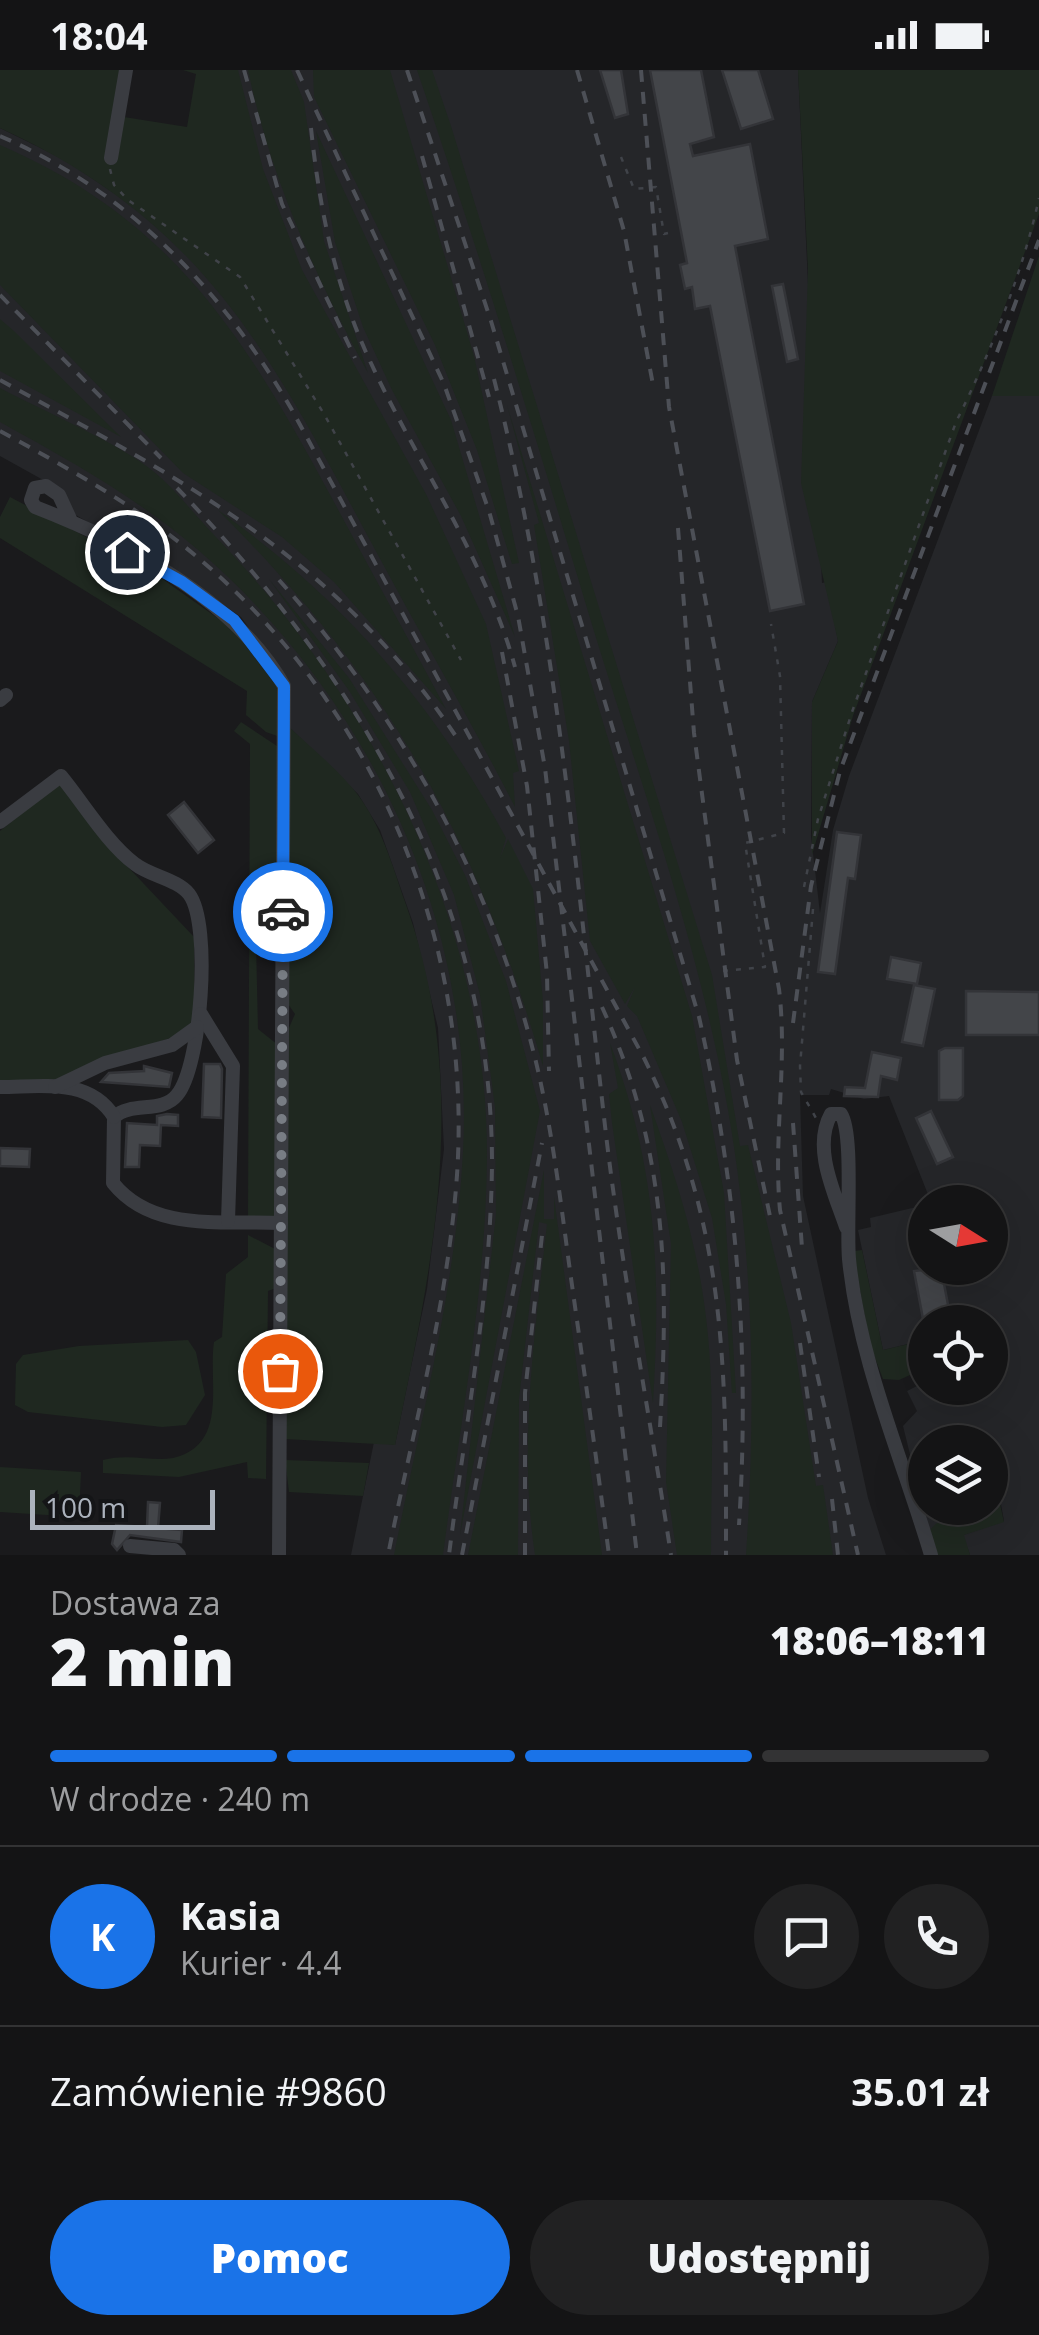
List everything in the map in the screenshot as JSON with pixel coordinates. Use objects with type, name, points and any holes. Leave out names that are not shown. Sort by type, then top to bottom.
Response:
[{"type":"street","points":[[111,158],[126,70]]},
{"type":"street","points":[[71,521],[220,609],[234,620],[284,686],[279,1555]]},
{"type":"street","points":[[0,822],[61,776],[131,862],[188,892],[196,911],[199,1021],[181,1092],[169,1104],[123,1109],[114,1117]]},
{"type":"street","points":[[199,1021],[233,1066],[228,1221]]},
{"type":"street","points":[[55,1087],[105,1063],[172,1044],[199,1021]]},
{"type":"street","points":[[0,1087],[85,1090],[100,1098],[114,1117],[113,1183],[128,1201],[178,1220],[281,1223]]},
{"type":"street","points":[[846,1228],[825,1160],[825,1133],[831,1114],[841,1114],[848,1132],[846,1228],[861,1335],[931,1555]]},
{"type":"street","points":[[130,1546],[174,1550],[179,1555]]},
{"type":"path","points":[[621,157],[634,188],[656,187],[664,234],[668,233]]},
{"type":"path","points":[[111,158],[114,185],[128,200],[240,277],[324,414],[461,660]]},
{"type":"path","points":[[804,887],[818,819],[852,712],[925,518],[956,422],[978,377],[1027,246],[1039,198]]},
{"type":"path","points":[[723,970],[765,967],[745,844],[784,834],[780,676],[771,624]]},
{"type":"path","points":[[813,909],[805,976],[802,1092],[825,1133]]},
{"type":"shaded area","points":[[0,70],[121,70],[124,117],[187,127],[196,74],[183,70],[238,70],[263,169],[302,270],[426,494],[486,624],[519,771],[513,773],[515,807],[268,360],[229,305],[185,255],[133,208],[73,166],[0,128]]},
{"type":"shaded area","points":[[226,70],[798,70],[822,583],[827,582],[838,641],[812,702],[811,836],[820,913],[833,830],[849,776],[992,396],[1039,396],[1039,1555],[970,1555],[963,1535],[992,1525],[1008,1525],[1008,1425],[908,1425],[908,1446],[903,1426],[917,1411],[914,1405],[1008,1405],[1008,1305],[908,1305],[908,1344],[883,1350],[858,1230],[871,1227],[870,1218],[908,1209],[908,1285],[1008,1285],[1008,1185],[924,1185],[889,1096],[864,1099],[831,1089],[829,1095],[800,1095],[803,1196],[868,1498],[886,1555],[351,1555],[374,1442],[395,1445],[427,1289],[444,1149],[438,1028],[413,923],[380,830],[358,794],[288,726],[283,675],[241,617],[179,575],[74,514],[54,486],[0,456],[0,128],[65,160],[133,206]]},
{"type":"shaded area","points":[[248,70],[291,70],[304,102],[324,241],[368,373],[297,226],[269,150]]},
{"type":"shaded area","points":[[313,70],[390,70],[474,356],[519,563],[512,564],[477,450],[435,345],[314,97]]},
{"type":"shaded area","points":[[417,70],[432,70],[451,126],[712,975],[740,1146],[748,1145],[791,1323],[816,1486],[823,1485],[833,1555],[746,1555],[752,1387],[748,1276],[737,1165],[716,1049],[668,867],[508,348]]},
{"type":"shaded area","points":[[798,70],[1039,70],[1039,214],[853,716],[812,855],[812,702],[838,641],[801,483],[808,270]]},
{"type":"shaded area","points":[[316,131],[451,420],[515,637],[461,516],[392,390],[363,327],[335,242]]},
{"type":"shaded area","points":[[0,145],[61,176],[114,210],[160,249],[200,292],[270,389],[446,709],[334,582],[282,537],[183,473],[0,285]]},
{"type":"shaded area","points":[[1039,256],[1039,396],[992,396]]},
{"type":"shaded area","points":[[0,319],[14,331],[121,437],[0,371]]},
{"type":"shaded area","points":[[0,388],[100,438],[153,471],[272,600],[325,670],[371,744],[411,821],[443,902],[467,985],[482,1070],[487,1157],[477,1307],[443,1555],[394,1555],[445,1304],[463,1152],[462,1066],[451,982],[430,900],[399,820],[360,744],[313,673],[259,608],[197,549],[151,513],[0,422]]},
{"type":"shaded area","points":[[507,405],[692,1016],[724,1193],[736,1393],[732,1393],[726,1304],[712,1218],[682,1122],[637,1016],[627,1006],[635,987],[625,1004],[590,941],[569,741],[534,525],[539,523]]},
{"type":"shaded area","points":[[10,497],[151,571],[233,629],[279,689],[280,737],[266,732],[246,715],[247,691],[0,538],[0,517]]},
{"type":"shaded area","points":[[218,510],[305,580],[382,657],[478,789],[506,838],[500,858],[508,839],[533,889],[543,1002],[543,1066],[488,906],[419,765],[331,636]]},
{"type":"shaded area","points":[[269,579],[349,678],[432,810],[465,875],[506,981],[540,1111],[460,1535],[496,1214],[495,1107],[480,995],[454,895],[410,792],[350,692]]},
{"type":"shaded area","points":[[241,722],[280,748],[276,941],[256,942],[258,1029],[278,1045],[276,1216],[248,1216],[250,744],[234,731]]},
{"type":"shaded area","points":[[288,726],[350,786],[379,832],[425,968],[437,1037],[440,1172],[422,1307],[395,1445],[285,1439],[288,1030],[295,1014],[288,1004]]},
{"type":"shaded area","points":[[60,783],[127,866],[194,937],[195,1020],[171,1038],[97,1061],[54,1082],[0,1080],[0,831]]},
{"type":"shaded area","points":[[610,1043],[638,1133],[652,1220],[656,1309],[653,1403],[612,1123],[609,1094],[618,1088]]},
{"type":"shaded area","points":[[650,1105],[689,1225],[704,1302],[711,1396],[711,1555],[677,1555],[666,1482],[671,1244]]},
{"type":"shaded area","points":[[544,1170],[544,1219],[554,1219],[554,1197],[602,1555],[535,1555],[528,1430],[547,1224],[539,1222],[519,1399],[518,1555],[468,1555]]},
{"type":"shaded area","points":[[248,1235],[277,1250],[276,1288],[268,1291],[266,1479],[248,1478],[247,1462],[179,1477],[103,1473],[103,1460],[173,1458],[191,1451],[202,1440],[212,1410],[214,1342],[222,1337],[226,1274],[248,1257]]},
{"type":"shaded area","points":[[862,1250],[883,1350],[908,1344],[908,1376],[899,1380],[883,1379],[870,1345],[854,1251]]},
{"type":"shaded area","points":[[188,1340],[196,1352],[205,1395],[186,1425],[162,1427],[28,1412],[15,1405],[16,1364],[23,1355],[79,1346]]},
{"type":"shaded area","points":[[285,1460],[369,1463],[363,1496],[289,1492]]},
{"type":"shaded area","points":[[0,1467],[81,1472],[79,1517],[0,1512]]},
{"type":"shaded area","points":[[935,1525],[995,1525],[964,1535],[970,1555],[937,1555],[929,1531]]},
{"type":"building","points":[[600,70],[621,70],[628,114],[615,118]]},
{"type":"building","points":[[650,70],[701,70],[714,137],[690,144],[693,156],[750,144],[768,239],[735,246],[804,604],[770,611],[710,306],[695,309],[692,287],[685,289],[680,265],[687,263]]},
{"type":"building","points":[[722,70],[758,70],[773,119],[741,129]]},
{"type":"building","points":[[783,284],[798,359],[787,362],[772,286]]},
{"type":"building","points":[[184,802],[214,840],[198,853],[168,815]]},
{"type":"building","points":[[837,832],[861,835],[855,879],[848,878],[835,974],[818,972]]},
{"type":"building","points":[[891,957],[921,963],[917,984],[887,979]]},
{"type":"building","points":[[914,985],[935,989],[923,1046],[902,1042]]},
{"type":"building","points":[[966,991],[1039,992],[1039,1035],[966,1035]]},
{"type":"building","points":[[963,1048],[963,1096],[958,1100],[939,1100],[939,1051]]},
{"type":"building","points":[[872,1052],[901,1058],[897,1080],[881,1076],[878,1097],[844,1096],[845,1087],[865,1088]]},
{"type":"building","points":[[204,1064],[220,1064],[222,1069],[221,1118],[202,1117]]},
{"type":"building","points":[[144,1066],[172,1073],[169,1087],[101,1082],[109,1073],[144,1071]]},
{"type":"building","points":[[931,1111],[953,1157],[937,1164],[916,1118]]},
{"type":"building","points":[[178,1115],[178,1126],[161,1125],[160,1146],[140,1145],[139,1167],[125,1167],[127,1123],[157,1125],[157,1116]]},
{"type":"building","points":[[0,1148],[30,1149],[29,1167],[0,1166]]},
{"type":"building","points":[[917,1285],[944,1285],[948,1305],[920,1305]]},
{"type":"building","points":[[148,1502],[160,1503],[158,1528],[182,1530],[181,1542],[130,1535],[117,1550],[112,1544],[116,1525],[147,1527]]},
{"type":"railway","points":[[244,70],[282,204],[355,358]]},
{"type":"railway","points":[[297,70],[444,384],[489,511],[518,616],[545,768],[637,1555]]},
{"type":"railway","points":[[407,70],[491,321],[699,1017],[723,1143],[737,1270],[743,1397],[739,1525]]},
{"type":"railway","points":[[577,70],[624,231],[654,390]]},
{"type":"railway","points":[[641,70],[669,407],[779,989],[780,1210],[858,1555]]},
{"type":"railway","points":[[311,128],[329,242],[354,324],[485,584],[515,667]]},
{"type":"railway","points":[[0,136],[47,159],[131,216],[203,285],[265,366],[644,1058],[672,1120],[707,1241],[722,1362],[726,1555]]},
{"type":"railway","points":[[422,156],[489,397]]},
{"type":"railway","points":[[793,1023],[811,886],[840,771],[1039,240]]},
{"type":"railway","points":[[0,295],[161,458]]},
{"type":"railway","points":[[494,379],[516,473],[550,664],[614,1195],[671,1555]]},
{"type":"railway","points":[[0,380],[131,453],[251,528],[359,618],[455,735]]},
{"type":"railway","points":[[0,431],[141,514],[185,547],[251,607],[309,675],[357,749],[397,828],[427,911],[448,998],[458,1086],[457,1175],[438,1319],[388,1555]]},
{"type":"railway","points":[[177,488],[302,635],[355,713],[402,796],[440,882],[468,972],[486,1066],[491,1212],[482,1311],[449,1555]]},
{"type":"railway","points":[[678,528],[694,733],[737,1060],[771,1221]]},
{"type":"railway","points":[[279,580],[324,633],[403,746],[437,805],[495,930],[536,1062],[552,1143],[609,1555]]},
{"type":"railway","points":[[502,652],[527,786],[547,974],[549,1071]]},
{"type":"railway","points":[[602,1007],[640,1111],[659,1213],[664,1317],[660,1427]]},
{"type":"railway","points":[[793,1123],[802,1248]]},
{"type":"railway","points":[[462,1555],[542,1143]]},
{"type":"railway","points":[[525,1555],[525,1393],[543,1226]]},
{"type":"railway","points":[[800,1343],[819,1477]]},
{"type":"railway","points":[[832,1499],[838,1555]]},
{"type":"way so far","points":[[280,1371],[283,912]]},
{"type":"route","points":[[127,552],[182,582],[234,620],[284,686],[283,912]]}]
